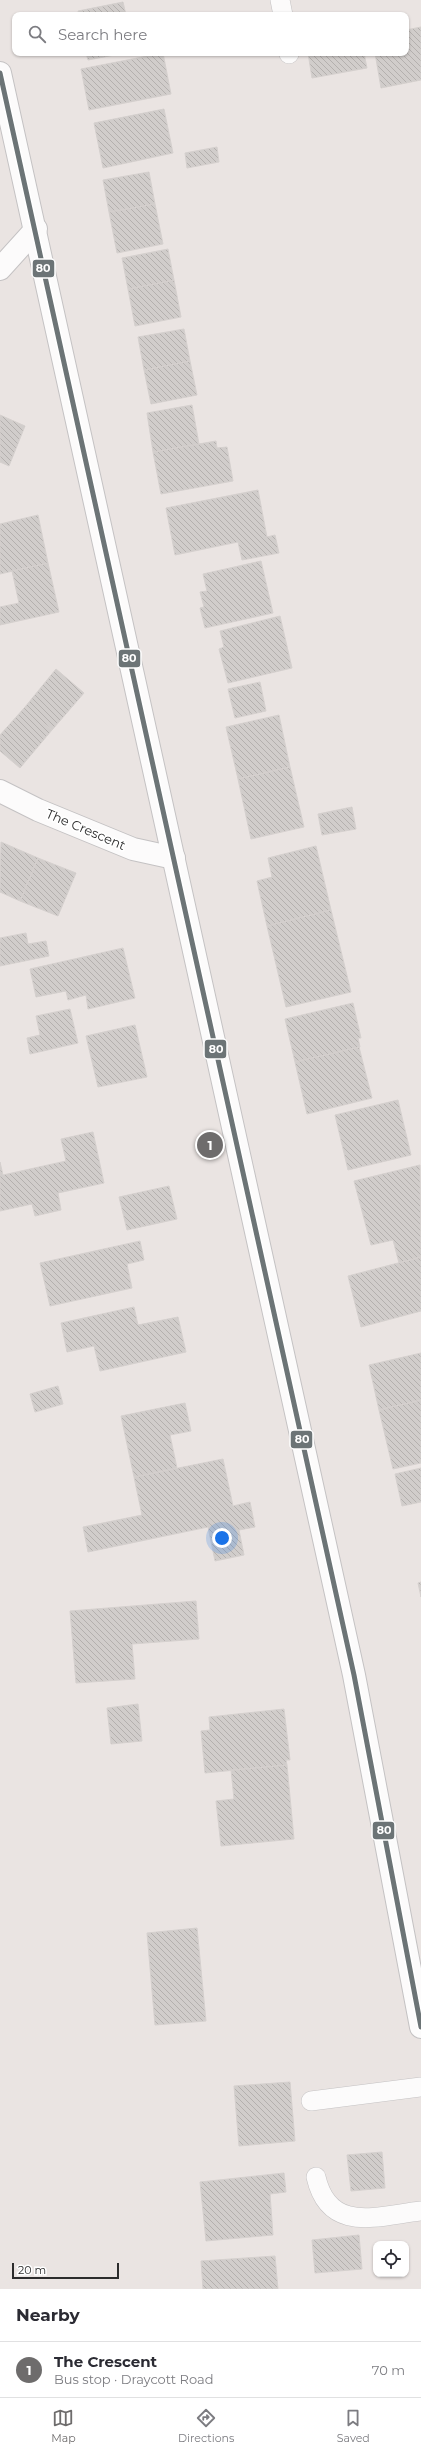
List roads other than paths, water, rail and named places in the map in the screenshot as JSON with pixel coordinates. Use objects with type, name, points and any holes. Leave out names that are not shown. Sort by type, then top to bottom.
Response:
[{"type":"street","points":[[0,73],[36,229],[354,1675],[421,2026]]},
{"type":"street","points":[[0,269],[36,229]]},
{"type":"street","name":"The Crescent","points":[[0,791],[38,810],[134,850],[174,858]]},
{"type":"lane","points":[[280,0],[282,12]]},
{"type":"lane","points":[[310,2101],[421,2086]]},
{"type":"lane","points":[[316,2178],[320,2195],[336,2213],[359,2218],[421,2211]]},
{"type":"place","name":"The Crescent","points":[[210,1145]]}]
